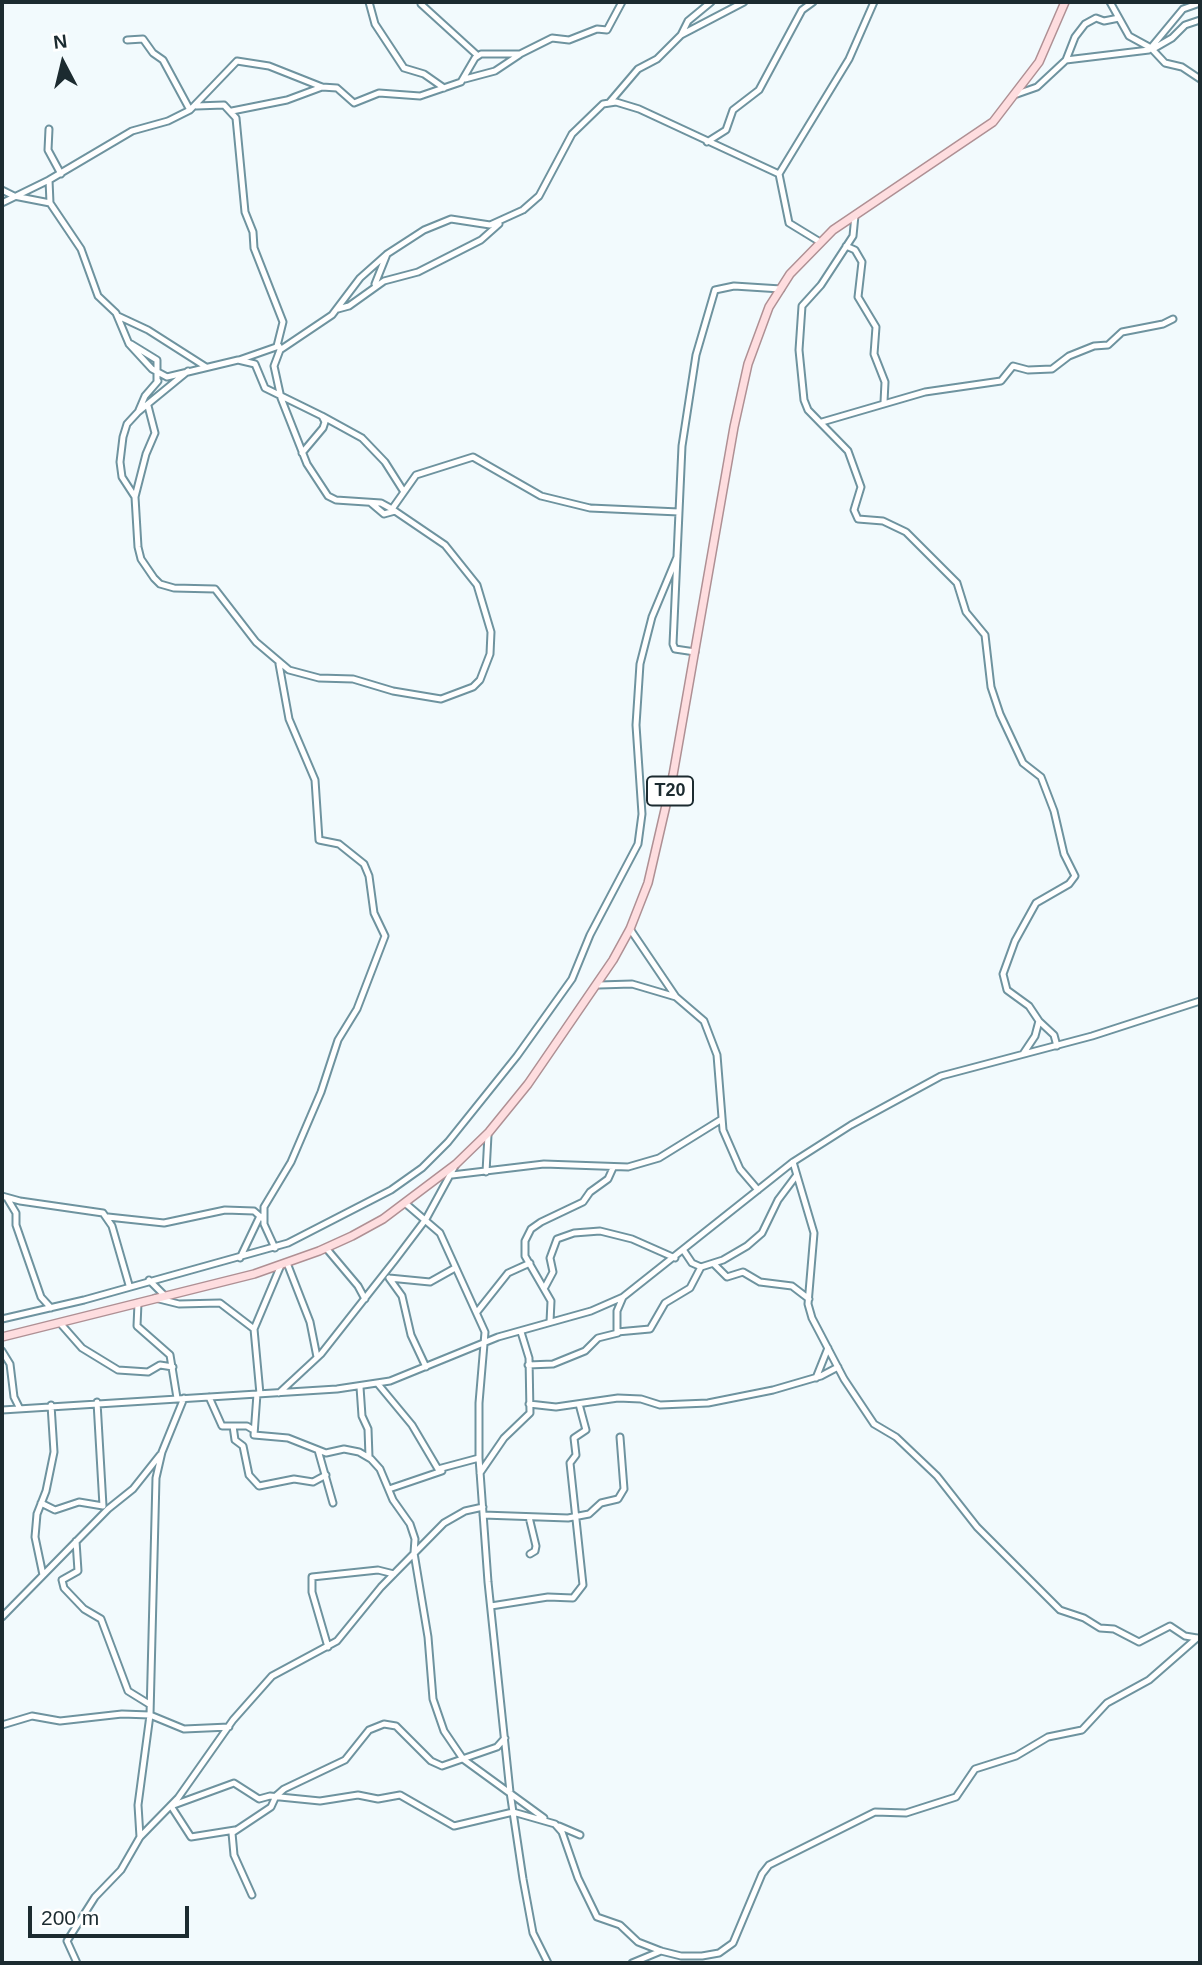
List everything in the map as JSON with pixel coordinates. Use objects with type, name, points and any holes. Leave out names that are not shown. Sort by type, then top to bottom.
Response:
[{"type":"main road","name":"T20","points":[[2,1338],[284,1264],[326,1248],[383,1219],[456,1164],[489,1132],[535,1076],[599,985],[630,929],[648,883],[665,817],[734,427],[748,364],[769,307],[820,242],[855,215],[929,169],[987,127],[1017,94],[1041,57],[1065,2]]},
{"type":"street","points":[[369,2],[375,24],[404,68],[424,74],[444,88]]},
{"type":"street","points":[[2,203],[61,174],[132,131],[168,121],[193,108],[240,61],[276,68],[322,87],[337,88],[357,103],[379,93],[421,96],[495,71],[520,54],[552,38],[569,40],[597,29],[607,30],[622,2]]},
{"type":"street","points":[[681,35],[688,21],[711,2]]},
{"type":"street","points":[[609,103],[632,74],[657,59],[681,35],[744,2]]},
{"type":"street","points":[[707,142],[726,130],[733,110],[754,96],[765,82],[804,2]]},
{"type":"street","points":[[802,9],[813,2]]},
{"type":"street","points":[[820,242],[789,223],[779,174],[849,59],[874,2]]},
{"type":"street","points":[[1110,2],[1129,36],[1152,49],[1162,61],[1182,67],[1200,79]]},
{"type":"street","points":[[1152,49],[1183,9],[1200,3]]},
{"type":"street","points":[[421,4],[477,55],[520,54]]},
{"type":"street","points":[[1017,94],[1037,87],[1066,60],[1074,37],[1085,24],[1096,18],[1104,21],[1119,18]]},
{"type":"street","points":[[1066,60],[1152,49],[1172,38],[1185,25],[1200,20]]},
{"type":"street","points":[[127,40],[143,39],[153,53],[163,60],[193,108]]},
{"type":"street","points":[[465,79],[477,55]]},
{"type":"street","points":[[232,111],[287,100],[322,87]]},
{"type":"street","points":[[274,366],[280,349],[285,344],[338,309],[349,306],[373,287],[418,272],[481,240],[539,195],[572,134],[598,107],[609,103],[639,109],[779,174]]},
{"type":"street","points":[[193,108],[224,105],[232,111],[239,127],[245,212],[253,232],[254,248],[283,322],[277,346]]},
{"type":"street","points":[[49,129],[48,150],[61,174]]},
{"type":"street","points":[[49,180],[50,202],[81,249],[98,296],[118,316],[148,330],[206,367]]},
{"type":"street","points":[[2,190],[50,202]]},
{"type":"street","points":[[855,215],[854,232],[846,246],[821,285],[803,303],[799,350],[804,400],[808,410],[822,422],[851,458],[861,487],[854,510],[858,519],[883,521],[906,532],[957,583],[966,612],[985,635],[991,687],[999,713],[1023,763],[1041,777],[1054,811],[1064,854],[1075,876],[1069,884],[1036,903],[1015,941],[1003,974],[1007,990],[1029,1006],[1039,1021],[1054,1035],[1057,1046]]},
{"type":"street","points":[[338,309],[360,278],[387,254],[442,221],[456,219],[481,226],[502,222]]},
{"type":"street","points":[[846,246],[855,250],[862,262],[858,297],[876,327],[874,354],[885,382],[884,402]]},
{"type":"street","points":[[373,287],[384,267],[387,254]]},
{"type":"street","points":[[695,652],[675,649],[673,644],[679,512],[690,382],[705,318],[715,290],[734,286],[781,289]]},
{"type":"street","points":[[118,316],[129,344],[157,378]]},
{"type":"street","points":[[822,422],[925,392],[1001,381],[1013,366],[1038,371],[1052,369],[1069,356],[1094,346],[1108,345],[1122,332],[1163,324],[1173,319]]},
{"type":"street","points":[[129,344],[152,354],[157,360],[157,378],[138,412]]},
{"type":"street","points":[[157,378],[238,360],[285,344]]},
{"type":"street","points":[[270,349],[281,398],[302,453],[331,499],[369,502],[384,514],[394,510],[416,475],[472,457],[541,496],[590,508],[679,512]]},
{"type":"street","points":[[238,360],[255,364],[265,388],[362,438],[385,463],[404,492]]},
{"type":"street","points":[[135,497],[122,477],[120,462],[127,424],[188,371]]},
{"type":"street","points":[[148,406],[155,433],[146,454],[135,497],[138,547],[141,559],[160,584],[174,588],[215,589],[244,629],[279,664],[303,674],[353,679],[430,699],[450,696],[477,683],[493,643],[477,585],[445,545],[394,510]]},
{"type":"street","points":[[302,453],[323,428],[325,422],[322,416]]},
{"type":"street","points":[[2,1319],[275,1248],[380,1197],[429,1162],[517,1056],[572,979],[590,935],[640,837],[642,795],[636,713],[638,673],[652,617],[677,557]]},
{"type":"street","points":[[240,1258],[262,1217],[268,1199],[291,1162],[326,1079],[338,1040],[357,1009],[385,936],[374,913],[369,876],[364,864],[339,844],[319,840],[315,780],[289,719],[279,664]]},
{"type":"street","points":[[630,929],[677,997],[696,1011],[711,1038],[717,1055],[723,1130],[737,1163],[758,1190]]},
{"type":"street","points":[[599,985],[632,984],[677,997]]},
{"type":"street","points":[[2,1410],[379,1384],[484,1342],[591,1311],[623,1297],[793,1162],[851,1125],[941,1076],[1057,1046],[1200,1001]]},
{"type":"street","points":[[1023,1054],[1035,1036],[1039,1021]]},
{"type":"street","points":[[452,1175],[544,1164],[613,1168],[659,1158],[722,1119]]},
{"type":"street","points":[[486,1172],[485,1144],[489,1132]]},
{"type":"street","points":[[793,1162],[814,1233],[809,1299],[812,1318],[838,1367],[874,1424],[897,1437],[937,1476],[971,1520],[1060,1610],[1084,1618],[1100,1628],[1114,1629],[1139,1642],[1170,1626],[1185,1636],[1199,1637]]},
{"type":"street","points":[[279,1393],[317,1357],[386,1276],[426,1219],[456,1164]]},
{"type":"street","points":[[550,1322],[553,1307],[545,1287],[530,1263],[524,1245],[531,1228],[583,1202],[590,1192],[608,1179],[613,1168]]},
{"type":"street","points":[[528,1365],[553,1364],[585,1351],[598,1338],[652,1328],[665,1303],[690,1288],[701,1268],[714,1264],[757,1239],[778,1200],[796,1176]]},
{"type":"street","points":[[4,1197],[92,1210],[108,1217],[164,1223],[225,1210],[254,1211],[262,1217],[275,1248]]},
{"type":"street","points":[[4,1197],[16,1213],[16,1225],[41,1297],[51,1308]]},
{"type":"street","points":[[405,1203],[440,1233],[485,1332],[479,1458],[491,1606],[513,1812],[533,1933],[548,1963]]},
{"type":"street","points":[[108,1217],[129,1285]]},
{"type":"street","points":[[545,1287],[553,1272],[550,1258],[557,1239],[574,1233],[600,1231],[632,1239],[675,1258]]},
{"type":"street","points":[[326,1248],[351,1277],[365,1299]]},
{"type":"street","points":[[684,1251],[692,1263],[701,1268]]},
{"type":"street","points":[[477,1312],[508,1273],[530,1263]]},
{"type":"street","points":[[252,1429],[259,1394],[254,1329],[284,1264]]},
{"type":"street","points":[[284,1264],[310,1322],[317,1357]]},
{"type":"street","points":[[714,1264],[727,1277],[743,1272],[760,1282],[792,1286],[809,1299]]},
{"type":"street","points":[[386,1276],[430,1282],[455,1268]]},
{"type":"street","points":[[386,1276],[402,1296],[411,1335],[426,1367]]},
{"type":"street","points":[[149,1280],[165,1296]]},
{"type":"street","points":[[618,1333],[617,1311],[623,1297]]},
{"type":"street","points":[[155,1298],[179,1304],[220,1303],[254,1329]]},
{"type":"street","points":[[138,1303],[137,1326],[164,1346],[173,1367],[177,1398]]},
{"type":"street","points":[[60,1323],[82,1348],[118,1370],[148,1372],[160,1365],[173,1367]]},
{"type":"street","points":[[480,1473],[504,1438],[528,1415],[527,1346],[521,1332]]},
{"type":"street","points":[[816,1378],[828,1348]]},
{"type":"street","points":[[2,1351],[10,1364],[14,1397],[19,1407]]},
{"type":"street","points":[[529,1404],[543,1403],[553,1407],[618,1398],[641,1399],[660,1405],[708,1403],[748,1396],[816,1378],[838,1367]]},
{"type":"street","points":[[379,1384],[412,1425],[438,1469],[444,1469]]},
{"type":"street","points":[[360,1387],[362,1416],[368,1429],[369,1457]]},
{"type":"street","points":[[209,1397],[222,1426],[247,1426],[257,1436],[288,1438],[326,1453],[349,1450],[369,1457],[380,1469],[410,1524],[415,1539],[414,1553],[427,1624],[436,1711],[447,1738],[463,1759],[533,1812],[580,1835]]},
{"type":"street","points":[[140,1837],[138,1805],[150,1715],[155,1499],[162,1452],[184,1398]]},
{"type":"street","points":[[97,1402],[106,1507]]},
{"type":"street","points":[[491,1606],[577,1595],[584,1582],[570,1460],[576,1455],[574,1438],[586,1430],[579,1404]]},
{"type":"street","points":[[43,1575],[36,1536],[54,1452],[51,1405]]},
{"type":"street","points":[[233,1426],[235,1440],[243,1446],[249,1475],[259,1486],[294,1479],[313,1482],[326,1475]]},
{"type":"street","points":[[484,1515],[578,1516],[589,1514],[597,1506],[618,1500],[623,1494],[620,1437]]},
{"type":"street","points":[[318,1450],[333,1503]]},
{"type":"street","points":[[2,1617],[106,1507],[133,1489],[162,1452]]},
{"type":"street","points":[[389,1489],[479,1458]]},
{"type":"street","points":[[41,1503],[55,1510],[79,1502],[106,1507]]},
{"type":"street","points":[[77,1963],[67,1941],[95,1897],[121,1870],[140,1837],[171,1807],[229,1727],[272,1676],[337,1641],[394,1574],[449,1519],[483,1507]]},
{"type":"street","points":[[529,1517],[536,1546],[535,1551],[530,1554]]},
{"type":"street","points":[[76,1541],[78,1571],[62,1580],[64,1588],[84,1609],[101,1619],[128,1691],[149,1704]]},
{"type":"street","points":[[328,1647],[313,1592],[312,1577],[378,1570],[394,1574]]},
{"type":"street","points":[[276,1796],[320,1801],[358,1795],[378,1799],[400,1795],[454,1826],[513,1812],[555,1824],[566,1840],[578,1878],[597,1917],[620,1925],[638,1942],[661,1951],[692,1957],[727,1949],[738,1935],[762,1874],[769,1865],[875,1812],[906,1813],[956,1797],[975,1769],[1016,1756],[1048,1737],[1083,1730],[1107,1703],[1149,1680],[1199,1637]]},
{"type":"street","points":[[2,1725],[32,1716],[60,1721],[106,1715],[150,1715],[184,1729],[229,1727]]},
{"type":"street","points":[[171,1807],[234,1783],[260,1799],[276,1796],[345,1760],[369,1730],[384,1724],[391,1724],[403,1731],[436,1765],[497,1747],[505,1738]]},
{"type":"street","points":[[171,1807],[191,1837],[235,1830],[271,1807],[276,1796]]},
{"type":"street","points":[[235,1830],[230,1838],[233,1855],[252,1895]]},
{"type":"street","points":[[632,1963],[661,1951]]}]
